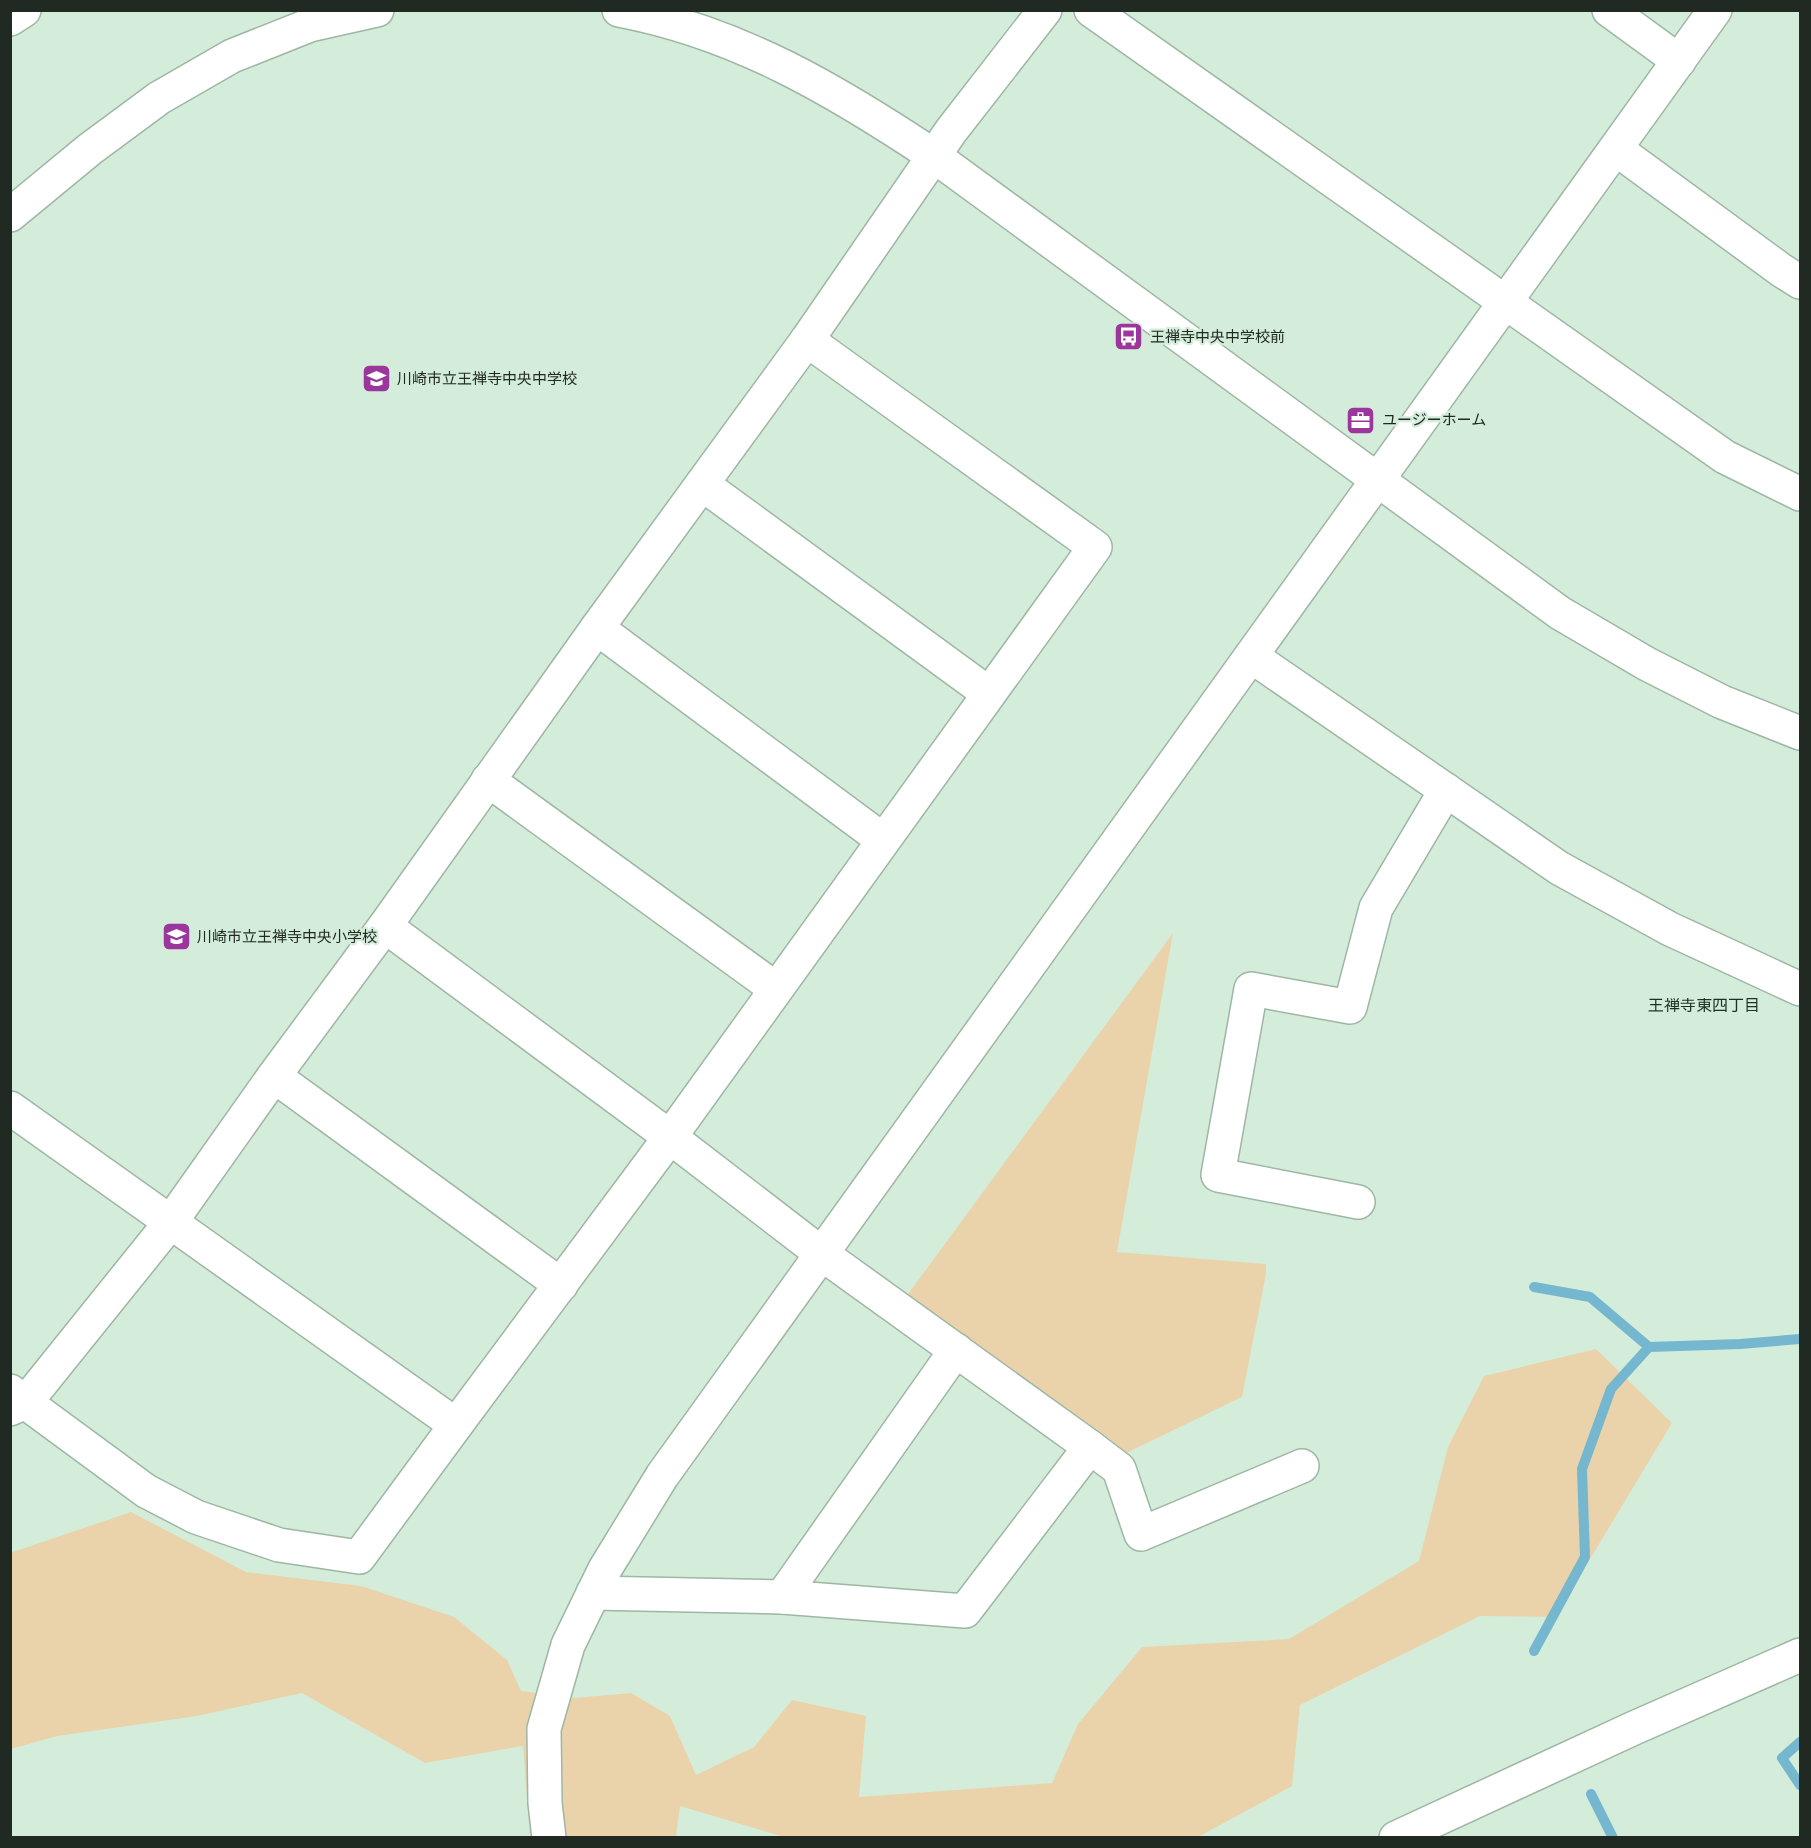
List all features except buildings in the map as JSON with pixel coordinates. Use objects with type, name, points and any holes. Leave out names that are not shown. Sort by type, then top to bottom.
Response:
[{"type":"street","points":[[10,19],[24,10]]},
{"type":"street","points":[[10,215],[90,149],[159,98],[232,56],[310,25],[376,10]]},
{"type":"street","points":[[619,10],[650,16],[712,36],[771,59],[874,116],[933,156],[1560,613],[1647,664],[1722,702],[1800,733]]},
{"type":"street","points":[[807,340],[1095,547],[670,1137],[359,1557],[279,1545],[196,1517],[146,1491],[16,1400],[170,1223],[274,1076],[386,926],[597,628],[807,340],[933,156],[1045,10]]},
{"type":"street","points":[[1091,10],[1725,457],[1800,494]]},
{"type":"street","points":[[1609,10],[1679,61]]},
{"type":"street","points":[[549,1838],[545,1803],[544,1730],[568,1645],[605,1569],[662,1476],[1715,10]]},
{"type":"street","points":[[1616,148],[1800,282]]},
{"type":"street","points":[[702,484],[988,693]]},
{"type":"street","points":[[597,628],[883,840]]},
{"type":"street","points":[[1251,656],[1559,868],[1670,929],[1800,989]]},
{"type":"street","points":[[488,780],[776,989]]},
{"type":"street","points":[[1358,1202],[1218,1175],[1251,989],[1350,1007],[1376,908],[1446,790]]},
{"type":"street","points":[[386,926],[670,1137],[822,1254],[1119,1469],[1141,1534],[1302,1466]]},
{"type":"street","points":[[274,1076],[561,1284]]},
{"type":"street","points":[[10,1108],[456,1425]]},
{"type":"street","points":[[782,1597],[956,1350]]},
{"type":"street","points":[[593,1593],[782,1597],[965,1611],[1090,1447]]},
{"type":"street","points":[[1396,1838],[1634,1728],[1800,1655]]},
{"type":"shaded area","points":[[1173,933],[1117,1252],[1266,1264],[1266,1274],[1242,1397],[1120,1456],[903,1301]]},
{"type":"shaded area","points":[[1596,1349],[1672,1423],[1555,1617],[1480,1616],[1300,1705],[1292,1786],[1198,1837],[784,1837],[680,1806],[676,1837],[530,1837],[523,1746],[425,1763],[302,1693],[197,1716],[57,1736],[11,1749],[10,1553],[131,1512],[246,1572],[361,1586],[454,1617],[507,1660],[521,1691],[574,1698],[631,1693],[670,1716],[696,1775],[754,1747],[792,1700],[866,1716],[859,1797],[1052,1783],[1078,1724],[1142,1647],[1289,1639],[1419,1561],[1448,1447],[1484,1376]]},
{"type":"waterway","points":[[1534,1287],[1590,1297],[1649,1347]]},
{"type":"waterway","points":[[1534,1651],[1585,1557],[1582,1469],[1611,1389],[1649,1347],[1740,1344],[1800,1339]]},
{"type":"waterway","points":[[1800,1742],[1782,1758],[1800,1785]]},
{"type":"waterway","points":[[1591,1794],[1613,1838]]},
{"type":"place","name":"王禅寺中央中学校前","points":[[1129,337]]},
{"type":"place","name":"川崎市立王禅寺中央中学校","points":[[376,379]]},
{"type":"place","name":"ユージーホーム","points":[[1361,420]]},
{"type":"place","name":"川崎市立王禅寺中央小学校","points":[[176,937]]},
{"type":"district","name":"王禅寺東四丁目","points":[[1704,1005]]}]
